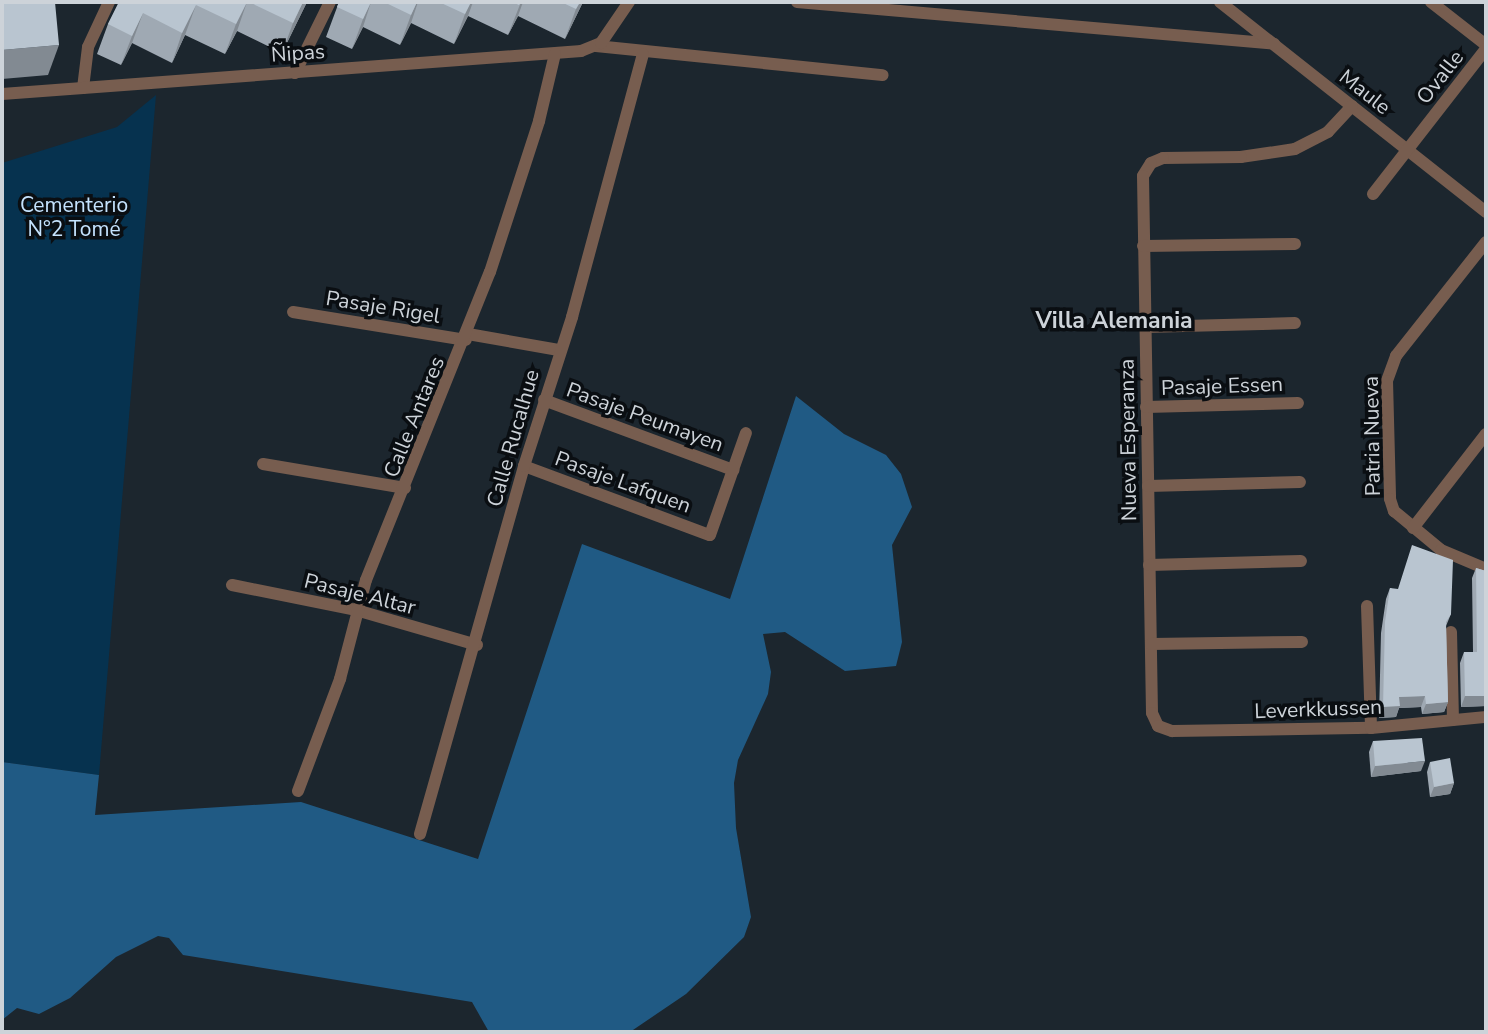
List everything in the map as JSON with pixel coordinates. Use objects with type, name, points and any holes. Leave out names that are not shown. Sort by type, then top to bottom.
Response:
[{"type":"street","points":[[83,88],[88,47],[109,2]]},
{"type":"street","points":[[295,73],[330,2]]},
{"type":"street","points":[[629,2],[596,46],[643,54],[883,75]]},
{"type":"street","points":[[797,2],[929,8],[1274,44]]},
{"type":"street","name":"Maule","points":[[1220,2],[1486,212]]},
{"type":"street","points":[[1431,2],[1486,47]]},
{"type":"street","name":"Ñipas","points":[[2,94],[555,54],[596,46]]},
{"type":"street","name":"Ovalle","points":[[1373,194],[1486,47]]},
{"type":"street","name":"Calle Antares","points":[[298,791],[340,679],[356,610],[467,337],[539,121],[555,54]]},
{"type":"street","name":"Calle Rucalhue","points":[[420,834],[477,645],[524,466],[643,54]]},
{"type":"street","name":"Nueva Esperanza","points":[[1158,726],[1152,713],[1142,184],[1151,163],[1163,158],[1285,152],[1317,139],[1352,106]]},
{"type":"street","name":"Patria Nueva","points":[[1486,242],[1389,368],[1390,499],[1394,511],[1452,556],[1486,569]]},
{"type":"street","points":[[1143,246],[1295,244]]},
{"type":"street","name":"Pasaje Rigel","points":[[293,312],[467,337]]},
{"type":"street","points":[[1145,327],[1295,323]]},
{"type":"street","name":"Pasaje Peumayen","points":[[467,337],[559,351]]},
{"type":"street","name":"Pasaje Peumayen","points":[[544,400],[733,470]]},
{"type":"street","name":"Pasaje Essen","points":[[1146,407],[1298,403]]},
{"type":"street","points":[[733,470],[746,433]]},
{"type":"street","points":[[1413,528],[1486,434]]},
{"type":"street","points":[[263,464],[405,488]]},
{"type":"street","name":"Pasaje Lafquen","points":[[524,466],[709,535],[733,470]]},
{"type":"street","points":[[1147,486],[1300,482]]},
{"type":"street","points":[[1149,565],[1301,562]]},
{"type":"street","name":"Pasaje Altar","points":[[232,585],[356,610],[477,645]]},
{"type":"street","points":[[1367,606],[1371,729]]},
{"type":"street","points":[[1451,632],[1454,720]]},
{"type":"street","points":[[1151,644],[1302,642]]},
{"type":"street","name":"Leverkkussen","points":[[1158,726],[1172,731],[1371,729],[1484,717]]},
{"type":"green space","name":"Cementerio N°2 Tomé","points":[[156,95],[99,775],[2,762],[2,163],[117,127]]},
{"type":"shaded area","points":[[796,396],[844,434],[886,455],[901,474],[912,507],[892,545],[902,642],[896,666],[845,671],[785,632],[763,634],[771,672],[768,694],[738,760],[734,783],[736,828],[751,917],[744,937],[686,994],[630,1032],[489,1032],[472,1002],[183,955],[169,938],[158,936],[116,957],[70,998],[39,1014],[17,1008],[2,1020],[2,762],[99,775],[95,815],[301,802],[478,859],[582,544],[730,599]]},
{"type":"building","points":[[2,2],[55,2],[59,45],[2,50]]},
{"type":"building","points":[[119,2],[247,2],[236,24],[196,5],[182,33],[143,13],[132,36],[108,24]]},
{"type":"building","points":[[249,2],[303,2],[293,23]]},
{"type":"building","points":[[339,2],[371,2],[363,19],[337,7]]},
{"type":"building","points":[[384,2],[417,2],[411,15]]},
{"type":"building","points":[[439,2],[471,2],[465,14]]},
{"type":"building","points":[[561,2],[580,2],[576,9]]},
{"type":"building","points":[[1412,545],[1453,560],[1451,614],[1446,622],[1448,702],[1426,704],[1425,696],[1399,697],[1400,706],[1383,707],[1385,622],[1390,588],[1398,589]]},
{"type":"building","points":[[1476,568],[1486,571],[1486,696],[1465,696],[1464,652],[1477,652]]},
{"type":"building","points":[[1422,738],[1425,761],[1375,766],[1373,741]]},
{"type":"building","points":[[1450,758],[1454,783],[1434,787],[1430,762]]},
{"type":"district","name":"Villa Alemania","points":[[1114,321]]}]
